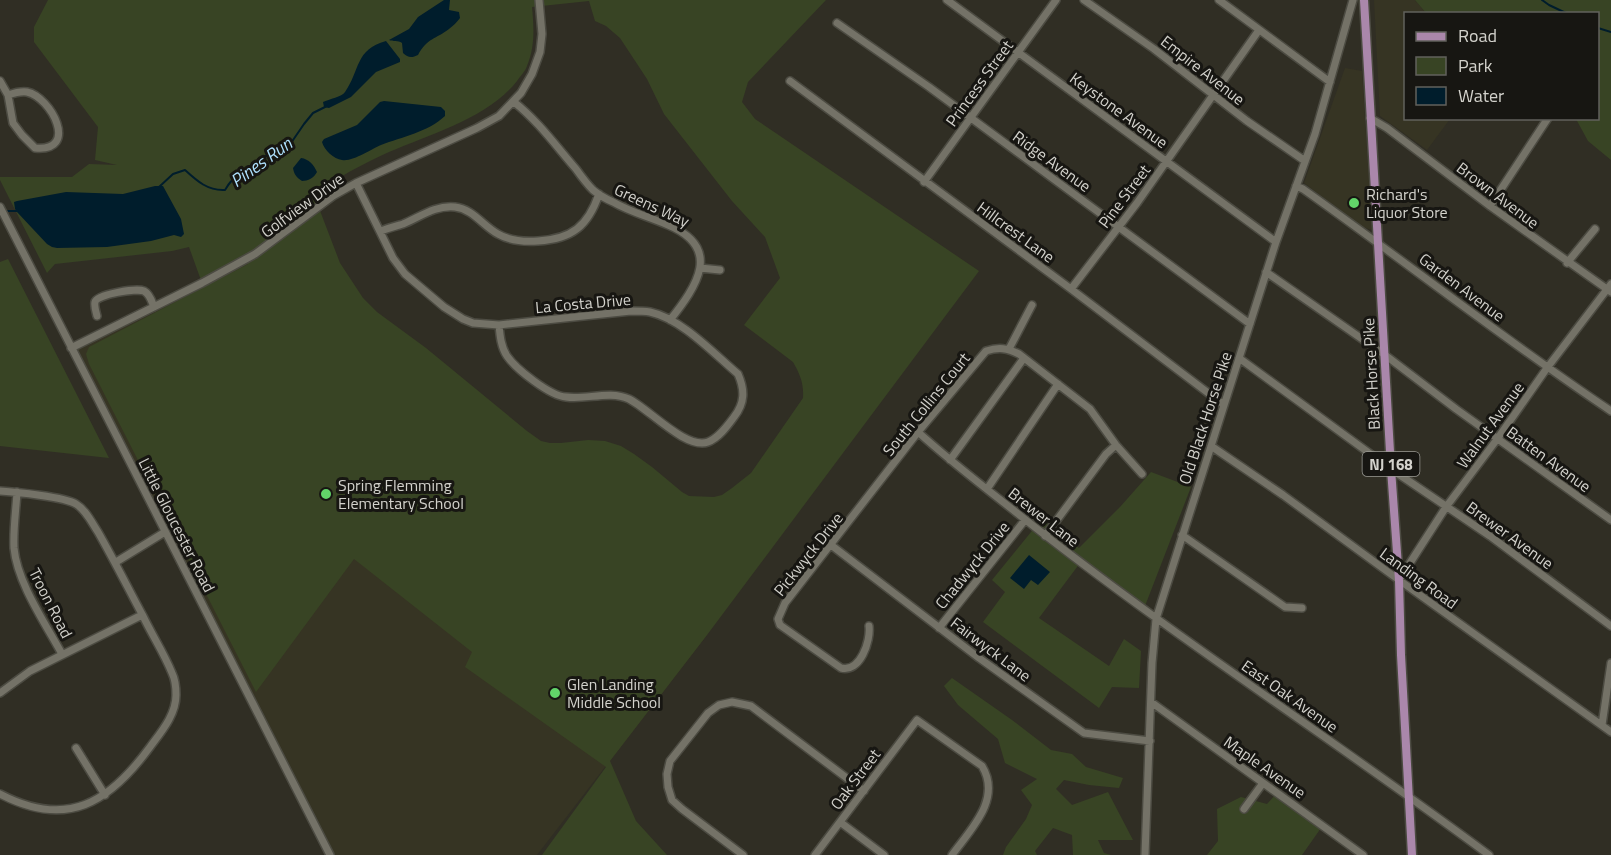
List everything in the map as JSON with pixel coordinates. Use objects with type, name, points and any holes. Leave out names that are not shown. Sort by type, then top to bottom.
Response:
[{"type":"main road","name":"Black Horse Pike","points":[[1364,0],[1399,580],[1401,663],[1412,855]]},
{"type":"street","name":"Golfview Drive","points":[[72,348],[202,284],[261,250],[333,196],[356,183],[499,116],[514,102],[532,74],[540,52],[542,34],[539,0]]},
{"type":"street","name":"Keystone Avenue","points":[[947,0],[1276,242]]},
{"type":"street","name":"Princess Street","points":[[924,182],[1056,0]]},
{"type":"street","name":"Empire Avenue","points":[[1084,0],[1154,49],[1247,121],[1305,161]]},
{"type":"street","points":[[1219,0],[1330,82]]},
{"type":"street","name":"Old Black Horse Pike","points":[[1145,855],[1156,618],[1266,272],[1305,161],[1353,0]]},
{"type":"street","name":"Ridge Avenue","points":[[837,23],[929,87],[1250,324]]},
{"type":"street","name":"Pine Street","points":[[1071,289],[1137,203],[1259,30]]},
{"type":"street","points":[[0,81],[8,95],[14,123],[22,135],[35,148],[48,147],[56,142],[59,135],[55,118],[36,96],[28,92],[8,95]]},
{"type":"street","name":"Hillcrest Lane","points":[[790,81],[1224,405]]},
{"type":"street","name":"Greens Way","points":[[514,102],[529,113],[593,190],[621,207],[685,234],[695,243],[699,252],[700,268]]},
{"type":"street","name":"Brown Avenue","points":[[1370,118],[1405,141],[1567,263],[1610,288]]},
{"type":"street","points":[[1490,206],[1547,120]]},
{"type":"street","name":"La Costa Drive","points":[[356,183],[393,258],[405,274],[444,307],[463,319],[499,325],[631,310],[650,312],[670,320],[695,337],[738,374],[744,396],[740,409],[728,425],[709,441],[701,443],[676,432],[630,400],[619,396],[565,397],[553,394],[532,379],[507,356],[502,345],[499,325]]},
{"type":"street","name":"Garden Avenue","points":[[1296,186],[1379,242],[1547,368],[1611,411]]},
{"type":"street","points":[[381,231],[430,210],[455,207],[477,217],[499,235],[513,240],[546,241],[571,234],[590,215],[599,194]]},
{"type":"street","name":"Little Gloucester Road","points":[[0,207],[330,855]]},
{"type":"street","points":[[1567,263],[1595,229]]},
{"type":"street","points":[[670,320],[688,297],[700,268],[720,270]]},
{"type":"street","name":"Batten Avenue","points":[[1266,272],[1385,355],[1611,520]]},
{"type":"street","name":"Walnut Avenue","points":[[1399,580],[1446,507],[1547,368],[1610,288]]},
{"type":"street","points":[[97,316],[95,303],[97,299],[123,292],[146,292],[154,307]]},
{"type":"street","points":[[1032,305],[1009,349],[1090,409],[1116,445],[1142,474]]},
{"type":"street","name":"South Collins Court","points":[[863,504],[918,432],[986,351],[994,348],[1009,349]]},
{"type":"street","points":[[950,460],[1024,358]]},
{"type":"street","name":"Brewer Avenue","points":[[1239,358],[1391,469],[1490,536],[1611,626]]},
{"type":"street","points":[[987,489],[1058,384]]},
{"type":"street","name":"Brewer Lane","points":[[918,432],[1045,536],[1156,618]]},
{"type":"street","points":[[1045,536],[1106,454],[1116,445]]},
{"type":"street","name":"Landing Road","points":[[1211,446],[1283,495],[1611,732]]},
{"type":"street","points":[[0,491],[73,502],[81,508],[116,562],[173,675],[176,696],[171,714],[156,738],[119,783],[105,795],[86,805],[70,809],[43,810],[17,803],[0,794]]},
{"type":"street","name":"Troon Road","points":[[17,492],[14,538],[18,566],[25,586],[62,654]]},
{"type":"street","name":"Pickwyck Drive","points":[[863,504],[785,603],[779,622],[780,625],[841,668],[849,669],[860,659],[870,640],[869,626]]},
{"type":"street","name":"Chadwyck Drive","points":[[939,628],[1025,520]]},
{"type":"street","points":[[116,562],[165,532]]},
{"type":"street","points":[[1182,535],[1284,606],[1302,608]]},
{"type":"street","name":"Fairwyck Lane","points":[[831,545],[939,628],[1084,733],[1150,741]]},
{"type":"street","points":[[0,693],[30,671],[142,615]]},
{"type":"street","name":"East Oak Avenue","points":[[1156,618],[1408,795],[1489,855]]},
{"type":"street","points":[[1602,725],[1611,663]]},
{"type":"street","points":[[743,855],[672,800],[668,787],[667,774],[670,761],[708,713],[719,705],[732,702],[751,706],[864,791]]},
{"type":"street","name":"Maple Avenue","points":[[1151,702],[1364,855]]},
{"type":"street","name":"Oak Street","points":[[815,855],[917,720],[982,766],[987,775],[988,799],[981,815],[952,855]]},
{"type":"street","points":[[76,748],[105,795]]},
{"type":"street","points":[[1244,809],[1263,783]]},
{"type":"street","points":[[840,822],[884,855]]},
{"type":"shaded area","points":[[1374,0],[1415,0],[1425,12],[1404,12],[1404,120],[1449,120],[1427,150],[1380,116]]},
{"type":"shaded area","points":[[1345,68],[1362,71],[1372,230],[1362,227],[1304,183]]},
{"type":"shaded area","name":"Spring Flemming Elementary School","points":[[245,260],[283,314],[707,635],[537,855],[330,855],[71,348]]},
{"type":"green space","points":[[48,0],[826,0],[748,82],[742,102],[755,119],[979,271],[610,761],[636,821],[667,855],[542,855],[606,767],[465,667],[472,652],[354,559],[256,692],[89,364],[86,354],[89,347],[248,264],[246,260],[202,283],[189,247],[172,251],[55,264],[47,273],[0,177],[72,177],[89,164],[117,165],[95,160],[98,127],[34,42],[34,27]],"holes":[[[589,1],[595,21],[606,26],[620,38],[647,79],[664,114],[732,201],[765,237],[780,278],[744,325],[793,362],[801,379],[803,398],[751,473],[722,495],[689,496],[621,446],[605,441],[588,440],[550,443],[541,441],[527,431],[426,348],[377,312],[363,298],[340,263],[314,195],[370,161],[458,124],[505,94],[524,72],[530,59],[533,37],[532,7]]]},
{"type":"green space","points":[[1415,0],[1611,0],[1611,160],[1588,141],[1577,120],[1599,120],[1599,12],[1425,12]]},
{"type":"green space","points":[[8,259],[109,458],[0,446],[0,262]]},
{"type":"green space","points":[[1151,472],[1191,487],[1145,606],[1080,563],[1039,618],[1109,666],[1124,639],[1141,651],[1139,688],[1112,687],[1099,708],[983,622],[1005,592],[992,580],[1031,532],[1039,517],[1079,548]]},
{"type":"green space","points":[[952,678],[1051,750],[1072,754],[1086,767],[1123,778],[1119,788],[1064,780],[1056,789],[1072,805],[1108,792],[1133,840],[1098,840],[1104,853],[1111,855],[1073,855],[1072,835],[1053,828],[1035,851],[1037,855],[1003,855],[1026,819],[1032,805],[1021,790],[1037,779],[1005,763],[998,739],[958,705],[944,686]]},
{"type":"green space","points":[[1275,795],[1321,828],[1302,855],[1207,855],[1218,841],[1217,809],[1241,797],[1267,804]]},
{"type":"water","points":[[444,0],[450,0],[449,10],[459,12],[460,18],[449,29],[428,42],[418,55],[407,56],[403,53],[402,43],[389,40],[409,29],[418,17]]},
{"type":"water","points":[[386,41],[400,62],[376,72],[351,97],[329,108],[324,107],[323,102],[345,92],[363,55],[369,49]]},
{"type":"water","points":[[380,102],[441,107],[445,111],[445,116],[423,130],[351,159],[339,159],[327,151],[322,142],[324,139],[357,125]]},
{"type":"water","points":[[301,158],[311,163],[317,172],[313,177],[302,181],[293,170]]},
{"type":"water","points":[[163,186],[181,219],[184,234],[181,237],[174,235],[151,241],[107,247],[52,247],[17,212],[14,202],[66,192],[123,194]]},
{"type":"water","points":[[1029,555],[1050,572],[1038,585],[1031,580],[1024,589],[1010,578]]},
{"type":"waterway","name":"Pines Run","points":[[1542,0],[1564,12]]},
{"type":"waterway","name":"Pines Run","points":[[1599,28],[1611,32]]},
{"type":"waterway","name":"Pines Run","points":[[159,187],[173,174],[185,170],[208,187],[225,190],[233,180],[258,167],[264,157],[291,143],[313,113],[327,106]]},
{"type":"waterway","name":"Pines Run","points":[[3,211],[18,211]]},
{"type":"place","name":"Richard's Liquor Store","points":[[1354,203]]},
{"type":"place","name":"Spring Flemming Elementary School","points":[[326,494]]},
{"type":"place","name":"Glen Landing Middle School","points":[[555,693]]}]
